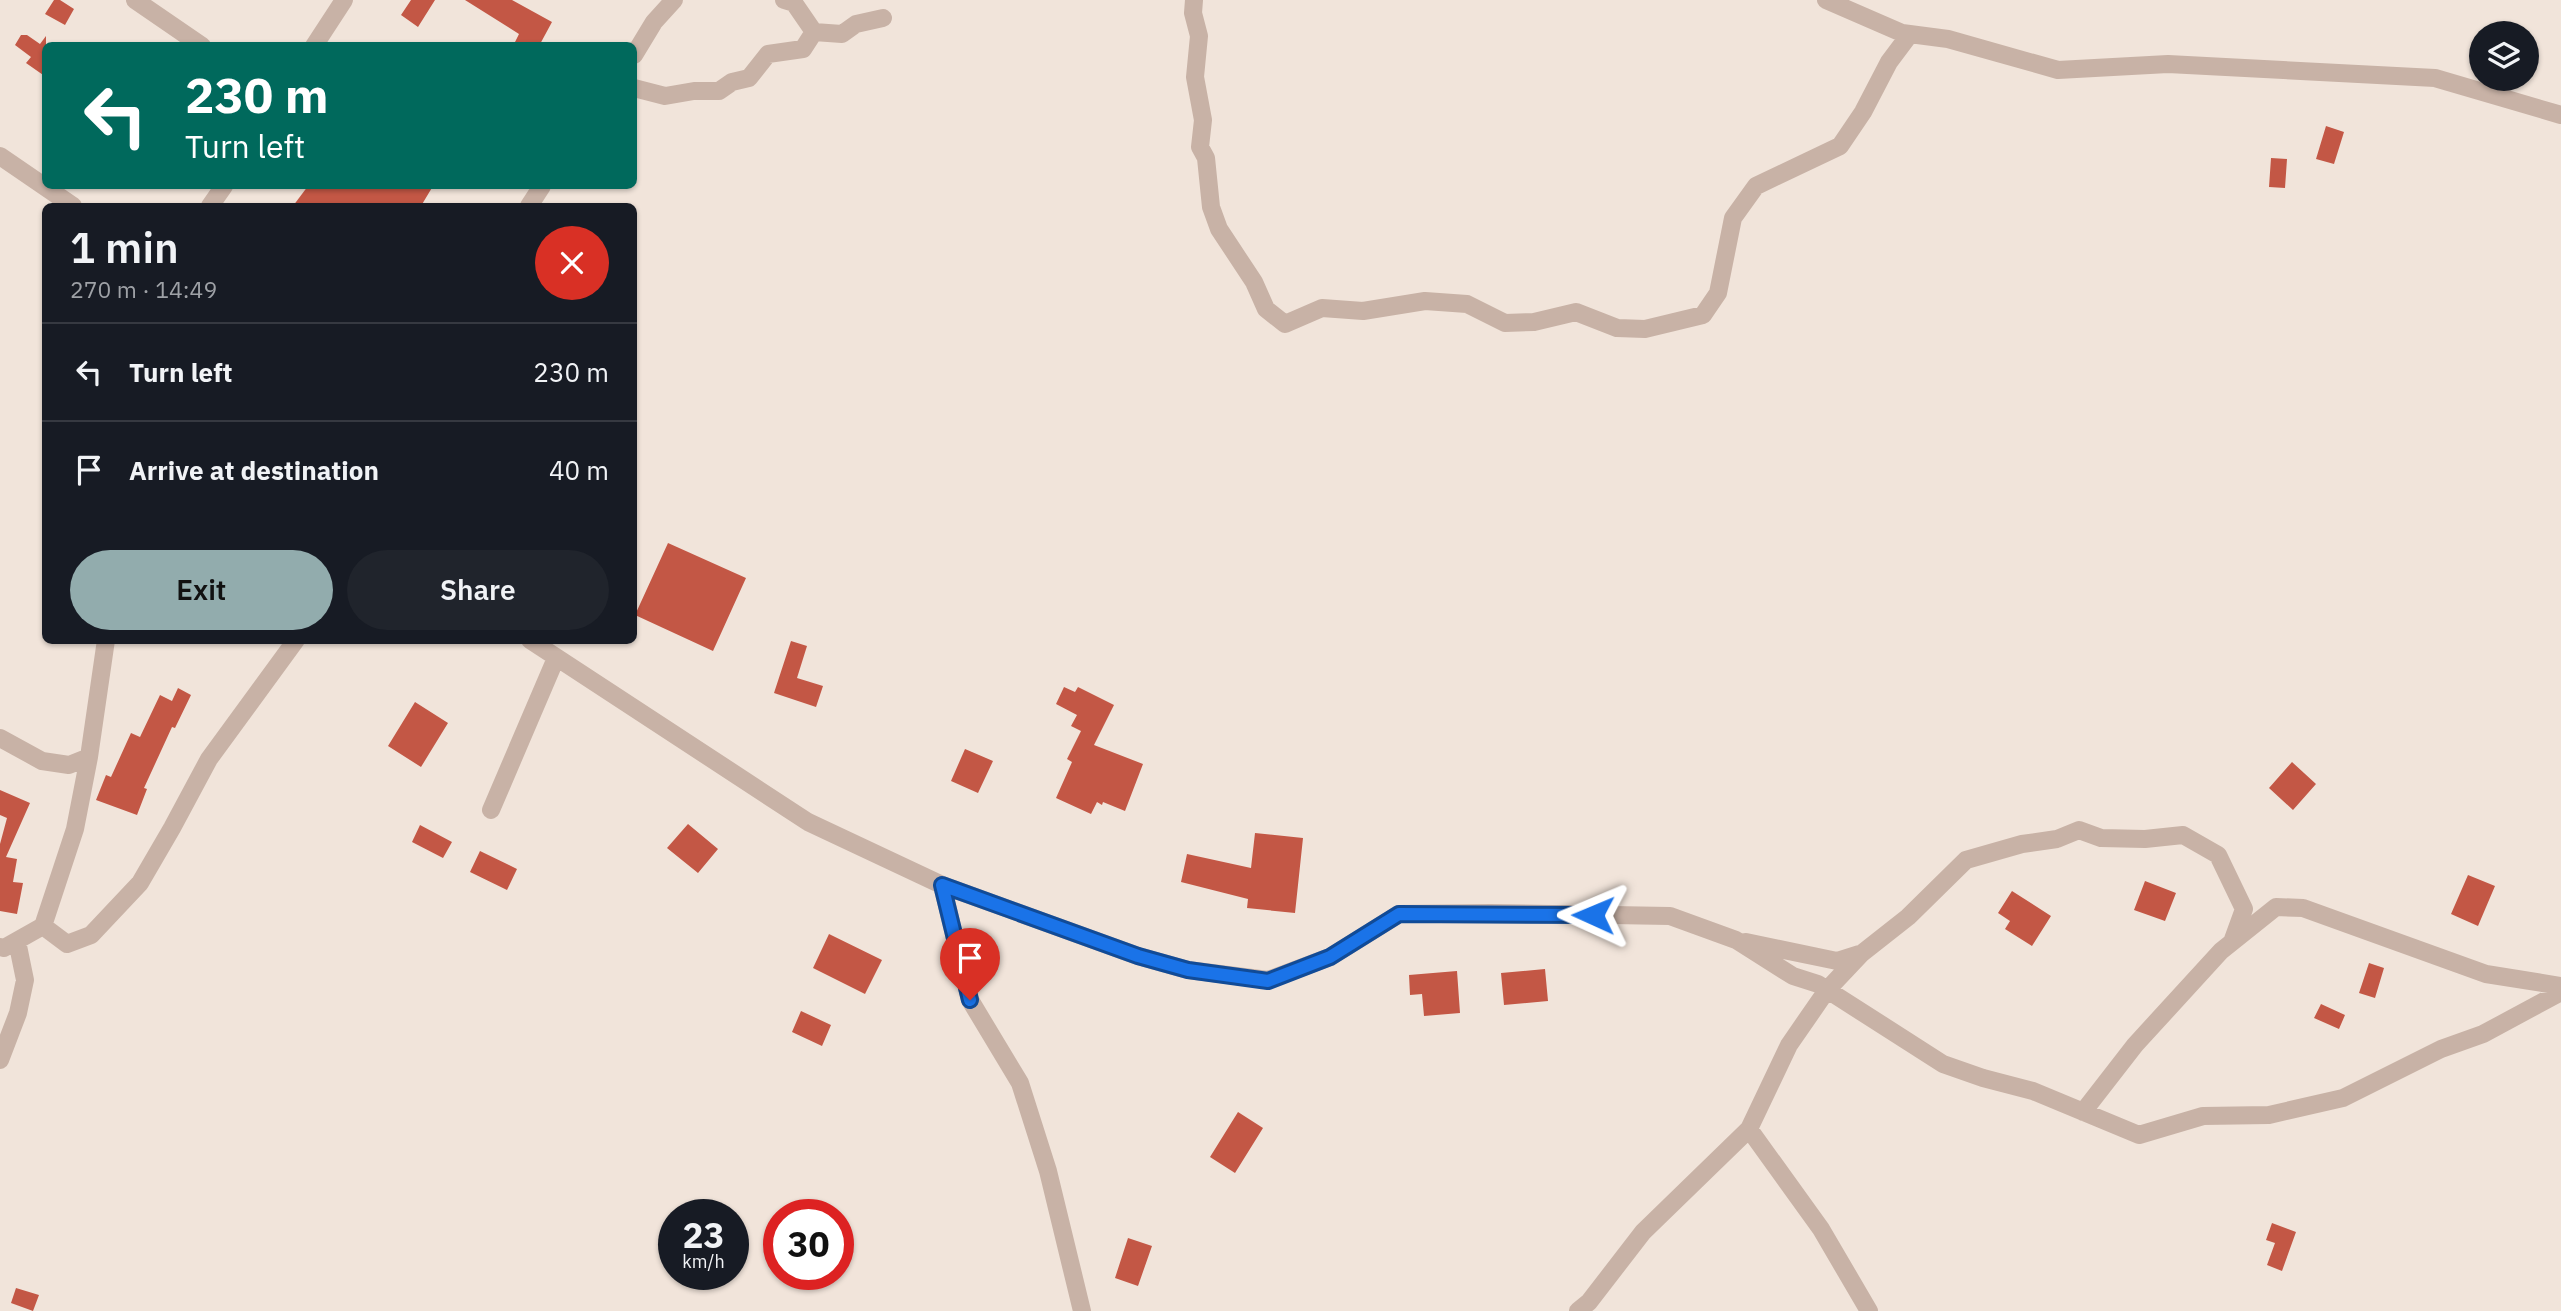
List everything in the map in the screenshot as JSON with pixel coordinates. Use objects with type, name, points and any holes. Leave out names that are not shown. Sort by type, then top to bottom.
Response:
[{"type":"street","points":[[135,0],[196,42]]},
{"type":"street","points":[[317,42],[344,0]]},
{"type":"street","points":[[637,50],[654,22],[674,0]]},
{"type":"street","points":[[784,0],[794,4],[814,32]]},
{"type":"street","points":[[1194,0],[1193,13],[1199,36],[1195,77],[1203,120],[1200,147],[1206,158],[1211,206],[1219,229],[1254,282],[1266,309],[1284,324],[1322,308],[1363,311],[1425,301],[1467,304],[1505,323],[1534,322],[1577,312],[1617,328],[1645,329],[1703,315],[1718,292],[1733,218],[1756,186],[1840,146],[1863,112],[1889,62],[1910,34]]},
{"type":"street","points":[[1826,0],[1902,33],[1948,39],[2058,70],[2168,64],[2435,78],[2561,115]]},
{"type":"street","points":[[814,32],[842,34],[856,24],[883,18]]},
{"type":"street","points":[[637,89],[665,96],[694,91],[719,91],[732,82],[749,78],[768,54],[803,49],[814,32]]},
{"type":"street","points":[[0,156],[42,185]]},
{"type":"street","points":[[48,189],[69,203]]},
{"type":"street","points":[[0,947],[4,948],[43,926],[75,829],[89,757],[105,644]]},
{"type":"street","points":[[43,926],[67,944],[92,935],[140,883],[209,759],[293,644]]},
{"type":"street","points":[[536,644],[807,822],[942,885],[1138,956],[1188,970],[1268,981],[1330,957],[1399,914],[1670,916],[1736,940],[1837,961],[1861,954]]},
{"type":"street","points":[[491,810],[556,658]]},
{"type":"street","points":[[0,738],[43,761],[69,765],[89,757]]},
{"type":"street","points":[[1578,1311],[1589,1302],[1643,1233],[1749,1129],[1789,1045],[1822,987],[1908,917],[1966,860],[2022,844],[2057,839],[2080,830],[2101,838],[2145,839],[2183,835],[2218,855],[2244,909],[2232,942]]},
{"type":"street","points":[[942,885],[970,1000],[1020,1083],[1048,1171],[1082,1311]]},
{"type":"street","points":[[2083,1112],[2135,1045],[2232,942],[2276,908],[2303,908],[2486,974],[2561,986]]},
{"type":"street","points":[[1736,940],[1793,976],[1822,987],[1943,1064],[2033,1091],[2139,1135],[2203,1116],[2269,1115],[2343,1098],[2441,1049],[2483,1034],[2561,992]]},
{"type":"street","points":[[0,1060],[18,1013],[25,979],[18,941]]},
{"type":"street","points":[[1749,1129],[1821,1229],[1869,1311]]},
{"type":"building","points":[[54,0],[60,0],[74,9],[65,25],[45,14]]},
{"type":"building","points":[[411,0],[435,0],[418,27],[401,15]]},
{"type":"building","points":[[465,0],[512,0],[552,22],[541,42],[515,42],[519,34]]},
{"type":"building","points":[[21,35],[27,35],[40,44],[46,36],[46,42],[42,42],[42,74],[26,63],[31,57],[15,45]]},
{"type":"building","points":[[2326,126],[2344,132],[2334,164],[2316,159]]},
{"type":"building","points":[[2271,158],[2287,159],[2285,188],[2269,187]]},
{"type":"building","points":[[306,189],[431,189],[423,203],[295,203]]},
{"type":"building","points":[[668,543],[746,578],[713,651],[637,616]]},
{"type":"building","points":[[791,641],[807,646],[797,678],[823,686],[816,707],[774,693]]},
{"type":"building","points":[[1064,687],[1075,692],[1078,687],[1114,705],[1094,745],[1143,764],[1125,811],[1097,802],[1091,814],[1056,798],[1072,762],[1067,759],[1081,731],[1071,726],[1077,715],[1056,704]]},
{"type":"building","points":[[178,688],[191,695],[175,728],[172,727],[144,788],[147,789],[137,815],[96,800],[106,775],[111,777],[131,733],[140,737],[160,695],[172,701]]},
{"type":"building","points":[[415,702],[448,723],[421,767],[388,746]]},
{"type":"building","points":[[965,749],[993,761],[978,793],[951,781]]},
{"type":"building","points":[[2292,762],[2316,784],[2293,810],[2269,788]]},
{"type":"building","points":[[0,790],[30,803],[6,857],[17,859],[13,882],[23,883],[17,914],[0,911],[0,844],[7,818],[0,815]]},
{"type":"building","points":[[688,824],[718,849],[698,873],[667,848]]},
{"type":"building","points":[[420,825],[452,842],[443,858],[412,842]]},
{"type":"building","points":[[1255,833],[1303,838],[1295,913],[1247,908],[1248,899],[1181,882],[1187,854],[1251,868]]},
{"type":"building","points":[[480,851],[517,869],[507,890],[470,872]]},
{"type":"building","points":[[2468,875],[2495,886],[2478,926],[2451,914]]},
{"type":"building","points":[[2145,881],[2176,893],[2165,921],[2134,910]]},
{"type":"building","points":[[2012,891],[2051,916],[2032,946],[2005,929],[2010,921],[1998,913]]},
{"type":"building","points":[[829,934],[882,960],[865,994],[813,968]]},
{"type":"building","points":[[2369,963],[2384,968],[2375,998],[2359,993]]},
{"type":"building","points":[[1545,969],[1548,1001],[1504,1005],[1501,973]]},
{"type":"building","points":[[1457,971],[1460,1013],[1424,1016],[1422,994],[1410,995],[1409,975]]},
{"type":"building","points":[[2321,1004],[2345,1015],[2339,1029],[2314,1018]]},
{"type":"building","points":[[801,1011],[831,1025],[822,1046],[792,1032]]},
{"type":"building","points":[[1238,1112],[1263,1128],[1235,1173],[1210,1157]]},
{"type":"building","points":[[2272,1223],[2296,1232],[2282,1271],[2267,1265],[2275,1243],[2266,1240]]},
{"type":"building","points":[[1128,1238],[1152,1246],[1138,1286],[1115,1278]]},
{"type":"building","points":[[16,1288],[39,1295],[33,1311],[11,1303]]},
{"type":"route","points":[[970,1000],[942,885],[1138,956],[1188,970],[1268,981],[1330,957],[1399,914],[1593,915]]}]
